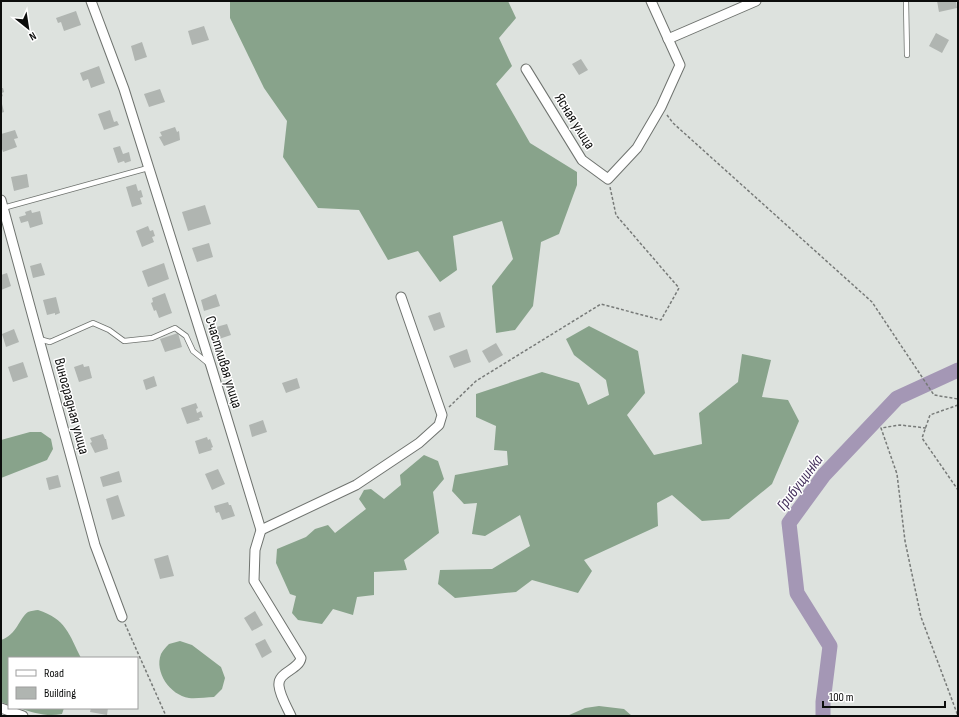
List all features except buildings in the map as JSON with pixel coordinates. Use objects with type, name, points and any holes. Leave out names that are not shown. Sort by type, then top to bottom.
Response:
[{"type":"street","name":"Счастливая улица","points":[[91,1],[124,89],[261,530]]},
{"type":"street","points":[[608,179],[637,148],[661,107],[680,65],[651,1]]},
{"type":"street","points":[[668,39],[756,1]]},
{"type":"street","name":"Ясная улица","points":[[526,69],[582,160],[608,179]]},
{"type":"street","name":"Виноградная улица","points":[[2,206],[95,545],[122,617]]},
{"type":"street","points":[[291,716],[279,686],[280,680],[282,676],[300,662],[301,658],[254,581],[255,550],[261,530],[356,485],[419,443],[439,425],[442,415],[401,297]]},
{"type":"street","points":[[1,708],[23,716]]},
{"type":"lane","points":[[906,1],[907,55]]},
{"type":"lane","points":[[2,206],[148,168]]},
{"type":"lane","points":[[39,339],[50,342],[93,323],[109,330],[124,341],[152,338],[175,328],[186,336],[193,351],[211,366]]},
{"type":"path","points":[[661,107],[673,123],[872,302],[934,394],[958,399]]},
{"type":"path","points":[[442,415],[476,381],[601,304],[662,320],[679,288],[616,215],[608,179]]},
{"type":"path","points":[[958,405],[930,415],[922,438],[958,490]]},
{"type":"path","points":[[926,428],[900,425],[881,428],[897,474],[905,541],[921,617],[958,716]]},
{"type":"path","points":[[122,617],[166,716]]},
{"type":"green space","points":[[230,1],[508,1],[516,18],[499,38],[512,66],[496,84],[530,143],[577,172],[577,185],[559,234],[541,242],[533,306],[515,330],[496,333],[492,286],[513,259],[502,221],[453,236],[457,270],[440,282],[418,251],[388,260],[359,210],[318,208],[283,157],[287,121],[264,88],[230,18]]},
{"type":"green space","points":[[589,326],[638,351],[645,393],[627,415],[654,455],[702,444],[699,413],[738,382],[742,354],[771,360],[762,397],[788,400],[799,421],[772,484],[729,519],[702,521],[672,495],[657,503],[658,526],[584,560],[592,571],[578,593],[532,580],[516,592],[455,598],[438,584],[440,570],[492,569],[530,546],[520,515],[485,536],[472,534],[477,503],[464,504],[452,491],[455,475],[508,465],[507,451],[494,450],[496,426],[476,417],[476,394],[542,372],[579,383],[588,405],[609,395],[606,380],[574,355],[566,339]]},
{"type":"green space","points":[[30,432],[41,432],[51,439],[53,449],[47,460],[1,478],[1,440]]},
{"type":"green space","points":[[424,455],[438,461],[444,479],[433,492],[439,533],[404,560],[407,570],[374,572],[374,595],[357,597],[353,615],[333,609],[322,624],[298,620],[292,613],[296,596],[290,594],[276,563],[277,549],[306,537],[315,529],[328,525],[335,533],[366,509],[359,499],[364,490],[371,489],[384,499],[401,485],[400,475]]},
{"type":"green space","points":[[38,610],[55,618],[61,623],[66,628],[81,657],[8,657],[8,705],[1,702],[1,640],[6,638],[14,631],[28,612]]},
{"type":"green space","points":[[180,641],[192,645],[221,667],[225,678],[222,689],[214,697],[189,698],[182,696],[170,688],[165,682],[159,661],[161,654],[169,644]]},
{"type":"green space","points":[[599,706],[624,709],[632,716],[567,716],[585,708]]},
{"type":"green space","points":[[22,709],[64,709],[62,714],[46,715]]},
{"type":"waterway","name":"Грибущинка","points":[[823,716],[823,702],[830,646],[797,593],[789,523],[824,475],[897,398],[958,370]]}]
